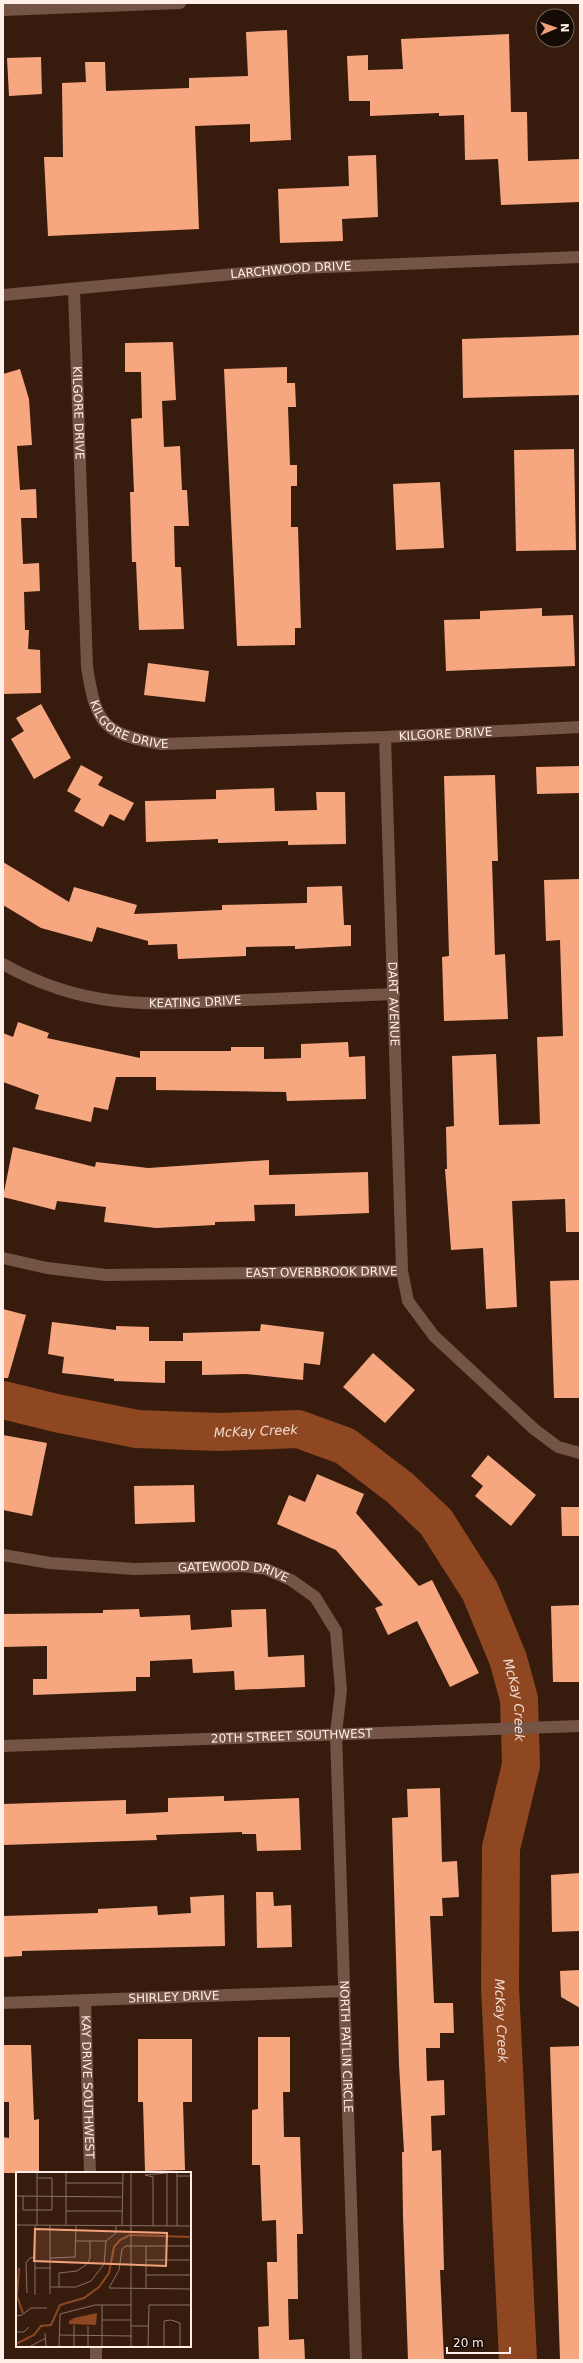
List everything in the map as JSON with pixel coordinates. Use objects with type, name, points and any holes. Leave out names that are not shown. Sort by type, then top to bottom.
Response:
[{"type":"street","points":[[3,10],[74,5],[180,3]]},
{"type":"street","name":"LARCHWOOD DRIVE","points":[[3,295],[74,290],[300,268],[580,257]]},
{"type":"street","name":"KILGORE DRIVE","points":[[74,290],[87,667],[92,703],[106,726],[133,739],[161,744],[386,737],[580,727]]},
{"type":"street","name":"DART AVENUE","points":[[386,737],[402,1271]]},
{"type":"street","name":"KEATING DRIVE","points":[[3,964],[25,977],[59,990],[98,1000],[157,1005],[394,994]]},
{"type":"street","name":"EAST OVERBROOK DRIVE","points":[[3,1258],[47,1268],[106,1275],[402,1271],[408,1301],[434,1336],[534,1429],[558,1447],[580,1453]]},
{"type":"street","name":"GATEWOOD DRIVE","points":[[3,1555],[50,1563],[134,1569],[242,1566],[266,1569],[291,1580],[315,1597],[336,1630],[341,1690],[336,1733]]},
{"type":"street","name":"20TH STREET SOUTHWEST","points":[[3,1746],[336,1733],[580,1726]]},
{"type":"street","name":"NORTH PATLIN CIRCLE","points":[[336,1733],[356,2360]]},
{"type":"street","name":"SHIRLEY DRIVE","points":[[3,2003],[345,1991]]},
{"type":"street","name":"KAY DRIVE SOUTHWEST","points":[[85,2000],[90,2172]]},
{"type":"street","points":[[96,2347],[96,2360]]},
{"type":"building","points":[[287,30],[291,140],[250,142],[250,124],[195,126],[199,229],[48,236],[44,157],[63,157],[62,83],[86,82],[85,62],[105,62],[106,91],[189,88],[189,78],[248,76],[246,32]]},
{"type":"building","points":[[509,34],[511,112],[527,112],[528,161],[580,159],[580,202],[501,205],[498,159],[465,160],[464,115],[439,116],[439,113],[370,116],[370,101],[349,101],[347,56],[368,55],[368,70],[403,69],[401,39]]},
{"type":"building","points":[[41,57],[42,94],[9,96],[7,58]]},
{"type":"building","points":[[376,155],[378,217],[342,219],[343,241],[280,243],[278,189],[349,186],[348,156]]},
{"type":"building","points":[[580,335],[580,395],[463,398],[462,339]]},
{"type":"building","points":[[173,342],[176,400],[162,401],[164,447],[180,446],[182,490],[187,490],[189,526],[174,526],[175,567],[181,567],[184,629],[139,630],[136,562],[132,562],[130,492],[134,492],[131,419],[142,418],[141,372],[125,372],[125,343]]},
{"type":"building","points":[[287,367],[287,383],[295,383],[296,407],[288,407],[290,465],[297,465],[297,486],[291,486],[291,527],[298,527],[301,628],[295,628],[295,645],[237,646],[224,369]]},
{"type":"building","points":[[20,369],[29,399],[32,445],[17,446],[20,490],[36,489],[37,518],[21,518],[23,564],[39,563],[40,591],[24,592],[25,630],[29,630],[28,649],[40,650],[41,693],[3,694],[3,374]]},
{"type":"building","points":[[574,449],[576,550],[516,551],[514,450]]},
{"type":"building","points":[[440,482],[444,548],[396,550],[393,484]]},
{"type":"building","points":[[542,608],[542,616],[573,615],[575,666],[446,671],[444,620],[480,619],[480,611]]},
{"type":"building","points":[[148,663],[209,671],[205,702],[144,695]]},
{"type":"building","points":[[41,704],[71,758],[34,779],[11,739],[24,731],[16,718]]},
{"type":"building","points":[[81,765],[103,777],[98,785],[134,803],[124,821],[110,814],[103,827],[74,811],[81,799],[67,791]]},
{"type":"building","points":[[580,766],[580,793],[537,794],[536,767]]},
{"type":"building","points":[[495,775],[498,861],[492,861],[495,955],[505,954],[508,1019],[444,1021],[442,957],[449,956],[444,776]]},
{"type":"building","points":[[274,788],[275,811],[317,810],[316,792],[345,792],[346,844],[288,845],[288,841],[218,843],[218,839],[146,842],[145,801],[216,799],[216,790]]},
{"type":"building","points":[[3,862],[69,902],[74,887],[137,905],[134,914],[222,910],[222,905],[307,903],[307,887],[342,886],[344,925],[351,925],[351,946],[295,949],[295,946],[246,947],[246,956],[178,959],[177,944],[148,945],[148,941],[97,927],[92,942],[41,928],[3,905]]},
{"type":"building","points":[[580,879],[580,1232],[566,1232],[565,1199],[512,1201],[517,1307],[486,1309],[483,1248],[451,1250],[445,1169],[447,1169],[446,1127],[454,1126],[452,1056],[496,1054],[499,1125],[540,1124],[537,1037],[563,1036],[560,940],[546,941],[544,880]]},
{"type":"building","points":[[18,1022],[49,1033],[47,1038],[140,1058],[140,1051],[231,1051],[231,1047],[264,1047],[264,1059],[301,1058],[301,1044],[348,1042],[349,1057],[365,1056],[366,1099],[287,1101],[286,1092],[156,1090],[156,1077],[116,1077],[108,1110],[94,1107],[91,1122],[35,1109],[39,1095],[3,1082],[3,1033],[13,1037]]},
{"type":"building","points":[[13,1147],[95,1167],[96,1162],[148,1168],[269,1160],[269,1175],[368,1172],[369,1213],[295,1216],[295,1204],[254,1205],[255,1221],[215,1222],[215,1225],[156,1228],[104,1222],[106,1207],[57,1201],[55,1210],[3,1197]]},
{"type":"building","points":[[580,1280],[580,1398],[554,1398],[550,1281]]},
{"type":"building","points":[[3,1309],[26,1315],[8,1378],[3,1378]]},
{"type":"building","points":[[52,1322],[116,1330],[116,1326],[149,1327],[149,1341],[183,1341],[183,1333],[260,1331],[261,1324],[324,1332],[320,1365],[304,1363],[303,1380],[246,1374],[202,1375],[202,1361],[165,1361],[165,1383],[114,1381],[114,1379],[62,1373],[64,1357],[48,1354]]},
{"type":"building","points":[[373,1353],[415,1390],[385,1423],[343,1387]]},
{"type":"building","points":[[3,1435],[47,1443],[32,1516],[3,1510]]},
{"type":"building","points":[[488,1455],[536,1495],[511,1526],[475,1496],[483,1486],[471,1476]]},
{"type":"building","points":[[317,1474],[364,1494],[356,1513],[419,1586],[432,1580],[479,1673],[450,1687],[417,1621],[388,1635],[375,1608],[383,1605],[336,1550],[277,1524],[289,1495],[305,1502]]},
{"type":"building","points":[[194,1485],[195,1522],[135,1524],[134,1486]]},
{"type":"building","points":[[561,1507],[580,1507],[580,1536],[562,1536]]},
{"type":"building","points":[[580,1605],[580,1682],[553,1682],[551,1606]]},
{"type":"building","points":[[139,1609],[140,1617],[190,1615],[191,1630],[232,1627],[231,1610],[266,1609],[268,1657],[304,1655],[305,1687],[235,1690],[234,1671],[193,1673],[192,1659],[150,1661],[150,1677],[136,1677],[136,1691],[33,1695],[33,1679],[47,1679],[47,1646],[3,1647],[3,1614],[103,1613],[103,1610]]},
{"type":"building","points":[[440,1788],[442,1862],[457,1861],[459,1897],[442,1898],[443,1916],[430,1916],[434,2003],[453,2003],[454,2033],[440,2033],[440,2048],[426,2048],[427,2081],[444,2080],[445,2115],[431,2116],[432,2151],[441,2150],[444,2270],[440,2270],[444,2360],[408,2360],[403,2216],[402,2152],[404,2152],[399,2064],[392,1818],[408,1817],[407,1789]]},
{"type":"building","points":[[224,1796],[224,1801],[299,1798],[301,1850],[257,1851],[256,1834],[242,1834],[242,1832],[156,1835],[157,1840],[3,1845],[3,1804],[126,1800],[126,1814],[168,1812],[168,1798]]},
{"type":"building","points":[[580,1873],[580,1931],[552,1932],[551,1875]]},
{"type":"building","points":[[256,1892],[273,1892],[274,1906],[291,1905],[292,1947],[257,1948]]},
{"type":"building","points":[[224,1895],[225,1946],[22,1951],[22,1956],[3,1957],[3,1916],[98,1913],[98,1909],[157,1906],[158,1915],[191,1913],[190,1897]]},
{"type":"building","points":[[580,1970],[580,2008],[561,1997],[560,1971]]},
{"type":"building","points":[[258,2037],[290,2037],[290,2092],[283,2092],[284,2137],[300,2137],[303,2234],[297,2234],[298,2299],[288,2299],[289,2340],[304,2339],[305,2360],[259,2360],[258,2327],[269,2326],[267,2262],[277,2262],[276,2220],[262,2221],[260,2165],[252,2165],[252,2110],[258,2109]]},
{"type":"building","points":[[138,2039],[192,2039],[192,2102],[183,2102],[185,2170],[145,2171],[143,2102],[138,2102]]},
{"type":"building","points":[[3,2045],[31,2045],[34,2120],[39,2119],[39,2172],[3,2173],[3,2137],[9,2138],[9,2102],[3,2102]]},
{"type":"building","points":[[580,2046],[580,2360],[560,2360],[550,2047]]},
{"type":"waterway","name":"McKay Creek","points":[[3,1400],[56,1413],[137,1429],[219,1432],[298,1429],[345,1446],[400,1488],[436,1522],[480,1591],[508,1659],[519,1699],[521,1765],[501,1848],[500,1987],[518,2360]]}]
